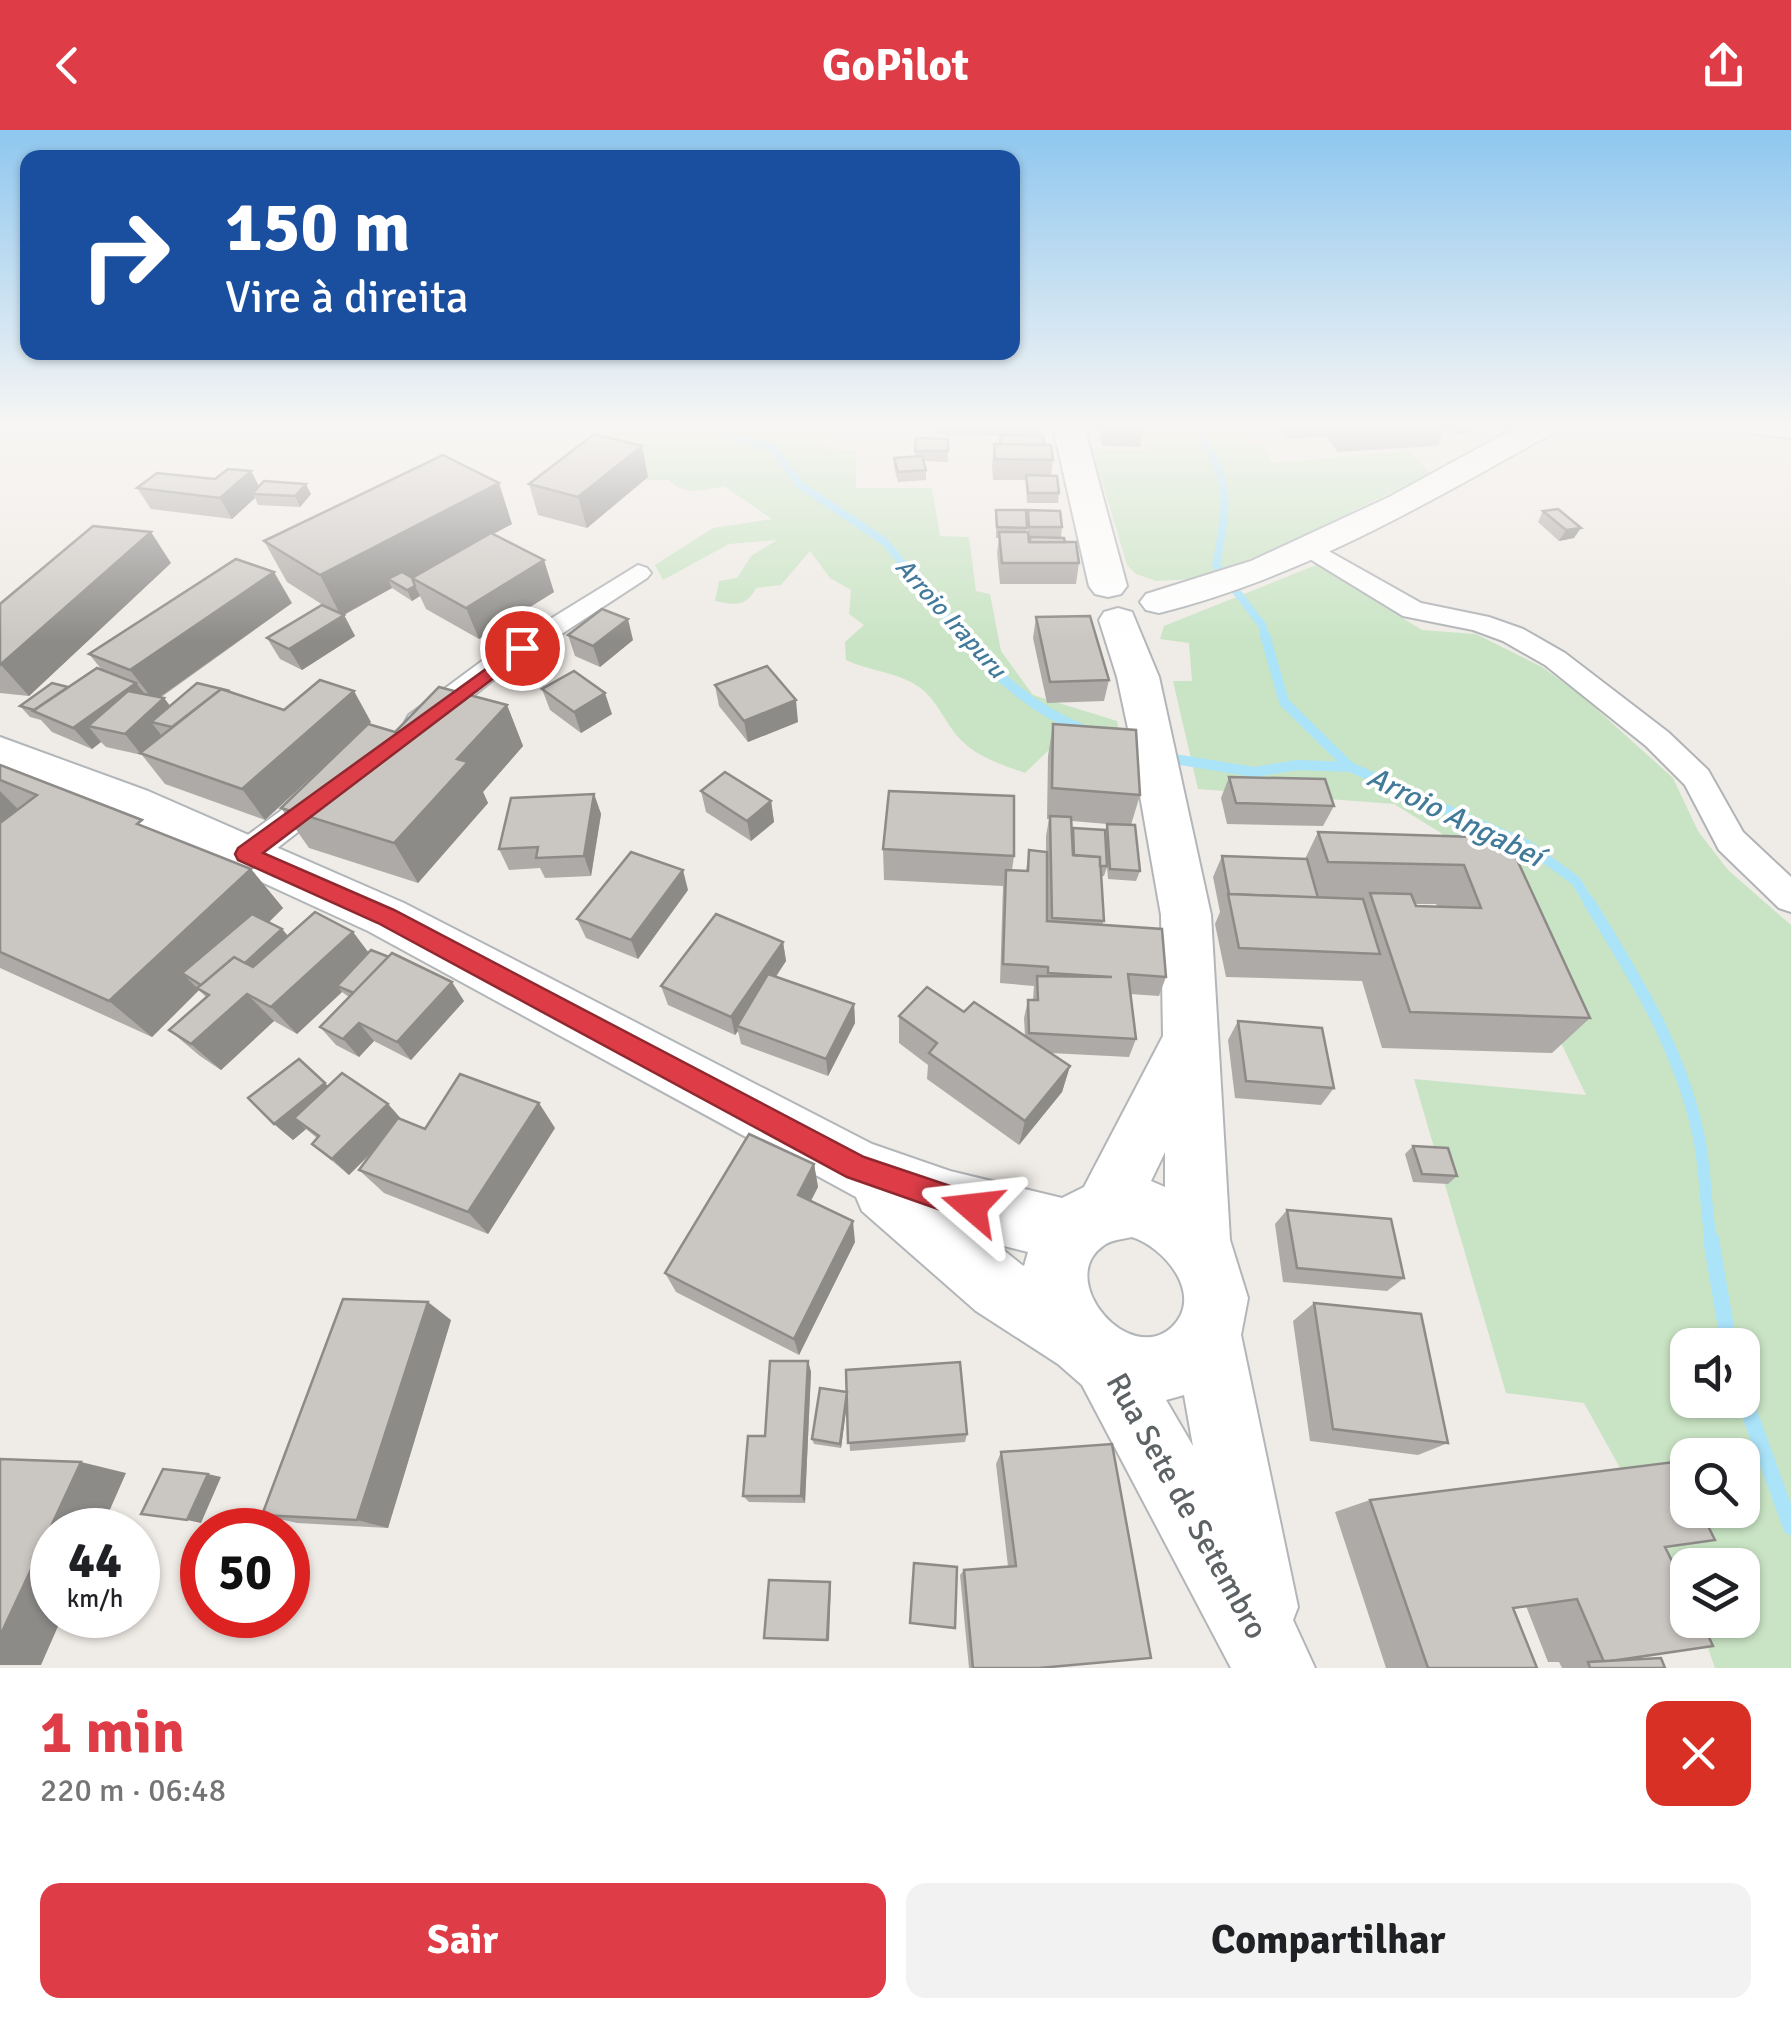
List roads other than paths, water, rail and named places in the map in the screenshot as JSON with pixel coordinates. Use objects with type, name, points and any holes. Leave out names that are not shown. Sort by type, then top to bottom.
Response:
[{"type":"main road","points":[[1094,499],[1132,607],[1138,677],[1186,914],[1198,1246]]},
{"type":"main road","points":[[1132,607],[1196,592],[1264,569],[1411,499]]},
{"type":"main road","name":"Rua Sete de Setembro","points":[[0,752],[132,804],[386,916],[857,1168],[950,1202],[1088,1219]]},
{"type":"main road","points":[[1088,1219],[1132,1206],[1156,1212],[1180,1226],[1198,1246],[1210,1268],[1216,1314],[1208,1336],[1190,1357],[1166,1370],[1136,1371],[1092,1350],[1059,1310],[1055,1290],[1057,1252],[1088,1219],[1190,1038]]},
{"type":"main road","name":"Rua Sete de Setembro","points":[[857,1168],[999,1288],[1092,1350],[1271,1660]]},
{"type":"main road","name":"Rua Sete de Setembro","points":[[1208,1336],[1271,1660]]},
{"type":"street","points":[[1309,548],[1414,610],[1479,622],[1513,635],[1555,659],[1657,740],[1697,778],[1732,841],[1791,898]]},
{"type":"street","points":[[400,737],[492,667],[638,572]]},
{"type":"street","points":[[246,854],[354,772]]},
{"type":"waterway","name":"Arroio Irapuru","points":[[821,499],[885,542],[963,638]]},
{"type":"waterway","name":"Arroio Angabeí","points":[[1224,499],[1216,565],[1262,625],[1266,638]]},
{"type":"waterway","name":"Arroio Irapuru","points":[[961,635],[1017,690],[1049,713],[1084,730]]},
{"type":"waterway","name":"Arroio Angabeí","points":[[1265,635],[1284,702],[1350,767]]},
{"type":"waterway","name":"Arroio Irapuru","points":[[1162,757],[1254,772],[1297,765],[1350,767]]},
{"type":"waterway","name":"Arroio Angabeí","points":[[1350,767],[1527,845],[1576,881],[1590,904]]},
{"type":"waterway","name":"Arroio Angabeí","points":[[1589,902],[1653,1013],[1690,1101],[1701,1146],[1711,1241]]},
{"type":"waterway","name":"Arroio Angabeí","points":[[1711,1239],[1726,1328]]},
{"type":"waterway","name":"Arroio Angabeí","points":[[1751,1418],[1791,1527]]}]
